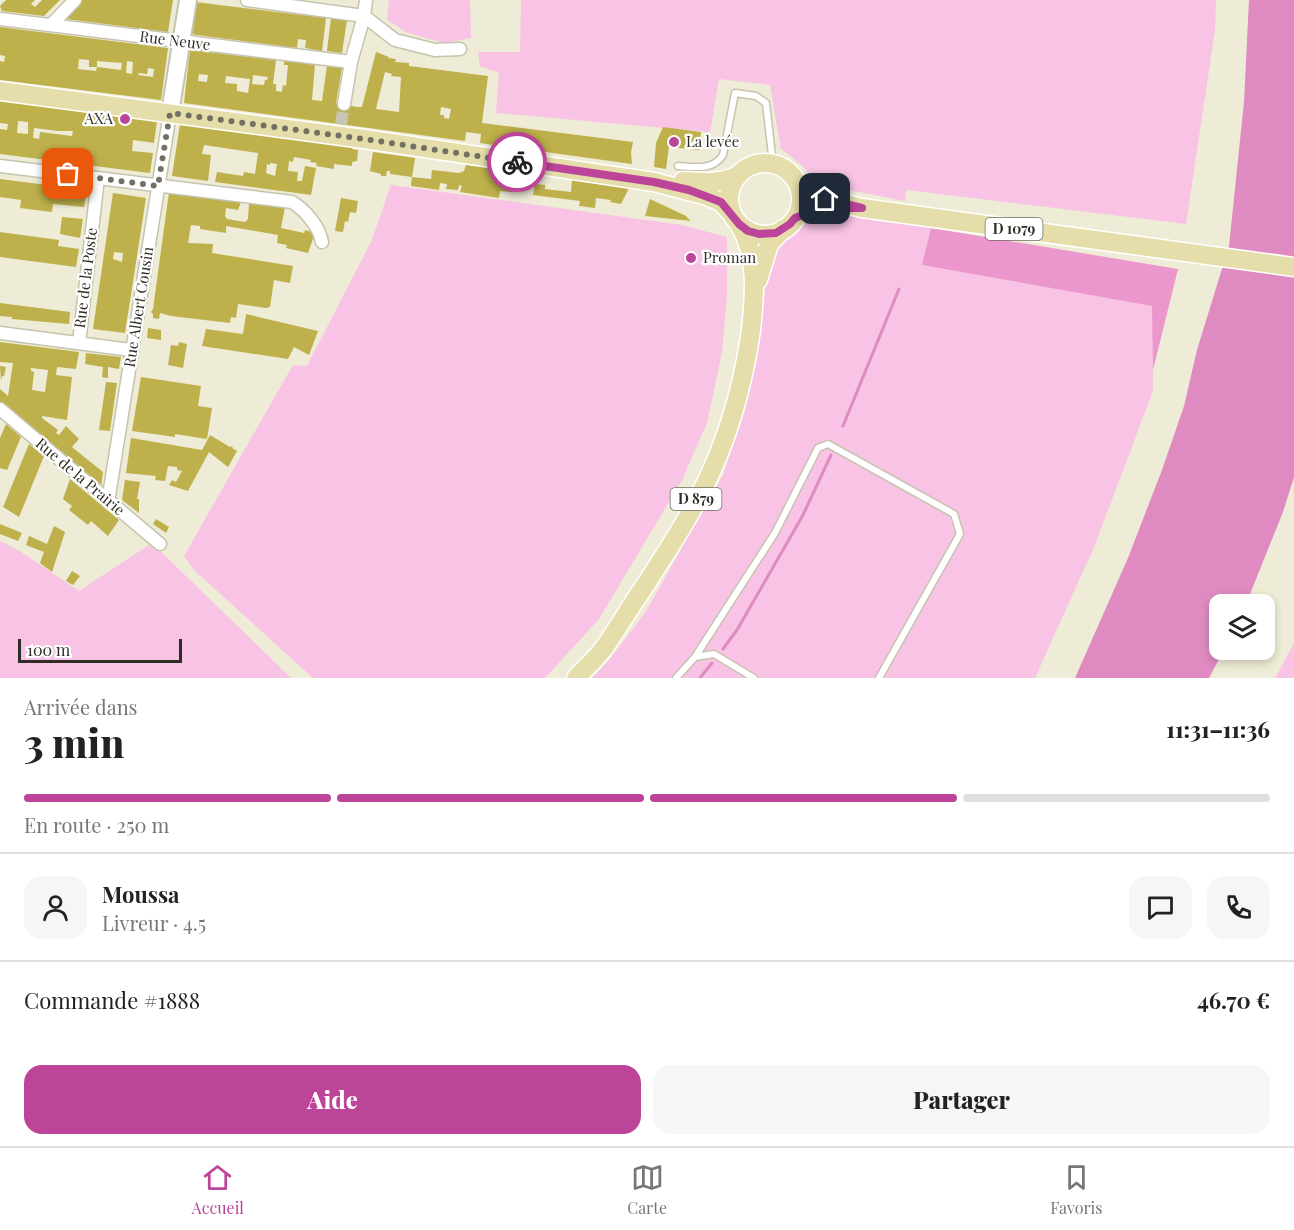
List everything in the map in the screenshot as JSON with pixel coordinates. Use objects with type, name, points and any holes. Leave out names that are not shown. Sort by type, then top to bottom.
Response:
[{"type":"main road","points":[[0,91],[170,113],[340,130],[654,182],[704,195],[721,202],[748,231],[759,234],[776,233],[789,224],[801,202],[797,182],[791,174],[773,164],[753,165],[737,176],[712,182],[654,182]]},
{"type":"main road","points":[[736,219],[729,194],[737,176]]},
{"type":"main road","name":"D 1079","points":[[797,182],[810,192],[825,199],[862,208],[1294,267]]},
{"type":"main road","name":"D 1079","points":[[789,224],[821,208],[862,208]]},
{"type":"main road","name":"D 879","points":[[576,678],[602,650],[656,568],[706,483],[720,452],[746,367],[754,294],[751,250],[736,219]]},
{"type":"main road","name":"D 879","points":[[754,294],[769,244],[789,224]]},
{"type":"street","points":[[51,25],[75,0]]},
{"type":"street","points":[[170,113],[188,0]]},
{"type":"street","points":[[247,0],[364,16],[395,40],[435,50],[460,49]]},
{"type":"street","points":[[344,104],[351,62],[364,16],[366,0]]},
{"type":"street","name":"Rue Neuve","points":[[0,19],[351,62]]},
{"type":"street","name":"Rue Albert Cousin","points":[[108,502],[170,113]]},
{"type":"street","points":[[0,166],[292,202],[305,213],[320,234],[322,242]]},
{"type":"street","name":"Rue de la Poste","points":[[79,343],[98,178]]},
{"type":"street","points":[[0,333],[131,350]]},
{"type":"street","name":"Rue de la Prairie","points":[[0,410],[160,544]]},
{"type":"lane","points":[[678,166],[703,167],[719,161],[723,155],[735,93],[756,96],[766,104],[773,164]]},
{"type":"lane","points":[[676,678],[695,657],[775,532],[818,448],[828,444],[954,514],[960,534],[879,678]]},
{"type":"lane","points":[[695,657],[714,654],[754,678]]},
{"type":"shaded area","points":[[389,0],[470,0],[471,38],[443,43],[406,32],[387,20]]},
{"type":"shaded area","points":[[521,0],[1216,0],[1215,30],[1186,224],[906,190],[905,201],[833,187],[814,178],[781,149],[770,85],[719,79],[710,132],[496,113],[499,73],[480,66],[478,52],[520,52]]},
{"type":"shaded area","points":[[1249,0],[1294,0],[1294,477],[1283,512],[1250,594],[1209,594],[1209,660],[1219,660],[1209,678],[1075,678],[1128,558],[1184,406],[1197,350],[1229,246],[1244,102]]},
{"type":"shaded area","points":[[391,185],[682,225],[727,237],[727,296],[722,352],[707,423],[682,480],[599,619],[545,678],[313,678],[194,570],[184,556],[293,365],[307,366],[371,242]]},
{"type":"shaded area","points":[[819,215],[860,217],[931,228],[923,265],[1153,306],[1153,391],[1094,547],[1035,678],[592,678],[609,660],[645,613],[723,475],[746,405],[771,254],[792,232]]},
{"type":"shaded area","points":[[931,228],[1178,269],[1153,370],[1152,306],[922,265]]},
{"type":"shaded area","points":[[0,541],[21,552],[79,591],[152,543],[291,678],[0,678]]},
{"type":"shaded area","points":[[1294,643],[1294,678],[1275,678]]},
{"type":"building","points":[[6,0],[35,0],[31,4],[35,7],[42,0],[60,0],[44,16],[2,11],[0,6]]},
{"type":"building","points":[[82,0],[173,0],[168,32],[66,19]]},
{"type":"building","points":[[195,2],[326,18],[322,51],[305,48],[306,40],[298,39],[297,48],[190,34]]},
{"type":"building","points":[[331,18],[347,20],[342,53],[327,51]]},
{"type":"building","points":[[0,27],[168,48],[161,100],[0,80],[0,61],[4,62],[5,56],[0,55]],"holes":[[[79,59],[89,60],[89,67],[97,67],[96,71],[78,69]],[[97,61],[122,63],[121,70],[97,67]],[[127,61],[133,62],[132,74],[126,73]],[[148,68],[154,69],[153,77],[138,75],[139,73],[147,74]]]},
{"type":"building","points":[[190,50],[276,60],[273,84],[276,84],[276,91],[282,92],[283,85],[286,86],[288,65],[284,65],[284,61],[315,64],[312,100],[322,101],[327,66],[342,68],[336,103],[357,107],[362,107],[376,52],[396,59],[395,62],[409,63],[409,66],[488,76],[482,123],[633,142],[632,164],[480,143],[481,134],[466,132],[465,141],[184,103]],"holes":[[[385,72],[392,74],[391,76],[401,77],[399,112],[376,109]],[[199,74],[208,75],[207,82],[198,81]],[[253,75],[268,77],[264,85],[252,84]],[[226,76],[250,79],[248,93],[237,91],[237,84],[225,83]],[[441,107],[451,109],[449,119],[444,118],[444,115],[440,115]]]},
{"type":"building","points":[[0,101],[157,121],[154,143],[133,140],[132,151],[153,153],[150,173],[0,154],[0,129],[7,130],[8,124],[0,123]],"holes":[[[18,121],[28,122],[28,134],[17,133]],[[34,128],[58,131],[73,131],[72,136],[40,132],[39,139],[33,138]]]},
{"type":"building","points":[[180,124],[352,147],[358,150],[357,161],[352,162],[352,166],[334,164],[334,169],[316,166],[317,163],[310,162],[311,160],[294,157],[293,162],[289,161],[288,171],[298,172],[297,181],[302,181],[305,166],[316,168],[311,195],[215,182],[217,172],[243,176],[244,172],[255,174],[258,153],[204,145],[202,154],[211,155],[208,181],[172,176]],"holes":[[[267,164],[277,164],[275,176],[266,173]]]},
{"type":"building","points":[[663,127],[701,132],[699,150],[669,147],[666,169],[654,167],[656,143]]},
{"type":"building","points":[[373,152],[415,158],[412,177],[390,174],[390,171],[387,171],[386,176],[381,176],[381,174],[370,171]]},
{"type":"building","points":[[466,165],[496,169],[495,176],[502,177],[503,170],[515,172],[512,192],[500,191],[499,198],[460,192],[462,186],[459,185],[458,190],[446,189],[447,184],[440,183],[439,190],[411,186],[412,177],[431,179],[432,170],[459,173],[464,171]]},
{"type":"building","points":[[0,179],[87,190],[84,207],[53,204],[52,212],[20,208],[21,200],[0,197]]},
{"type":"building","points":[[572,180],[629,188],[621,204],[596,198],[595,208],[579,206],[580,201],[533,195],[535,184],[545,185],[545,189],[571,192]]},
{"type":"building","points":[[169,192],[241,202],[238,210],[226,208],[225,216],[227,219],[245,222],[248,219],[249,203],[285,207],[281,228],[315,233],[308,253],[286,248],[287,245],[277,243],[278,235],[226,226],[226,233],[200,229],[200,226],[191,225],[188,243],[213,244],[212,253],[293,266],[290,283],[274,280],[270,307],[238,304],[236,318],[231,317],[230,323],[160,313],[159,319],[153,318],[151,312]]},
{"type":"building","points":[[113,193],[146,198],[125,333],[93,329]],"holes":[[[114,252],[123,253],[122,262],[113,259]]]},
{"type":"building","points":[[341,198],[358,201],[356,213],[350,212],[343,232],[335,231]]},
{"type":"building","points":[[650,199],[686,216],[691,221],[645,216]]},
{"type":"building","points":[[62,217],[83,219],[80,238],[60,234]]},
{"type":"building","points":[[0,232],[59,240],[58,246],[79,249],[76,267],[0,257]]},
{"type":"building","points":[[0,303],[70,312],[69,324],[0,316]]},
{"type":"building","points":[[246,314],[318,331],[309,355],[294,347],[288,359],[202,346],[206,329],[243,334]]},
{"type":"building","points":[[148,328],[161,330],[161,340],[147,338]]},
{"type":"building","points":[[0,342],[79,352],[76,369],[57,367],[56,375],[72,377],[67,420],[42,416],[42,418],[58,430],[56,433],[59,435],[66,426],[79,439],[72,447],[103,472],[101,488],[0,404],[0,389],[8,396],[13,363],[0,362]],"holes":[[[31,368],[48,370],[45,392],[32,390],[34,372]]]},
{"type":"building","points":[[179,342],[187,344],[183,368],[168,365],[171,345],[178,346]]},
{"type":"building","points":[[86,353],[121,357],[119,369],[108,367],[108,378],[102,377],[103,367],[85,364]]},
{"type":"building","points":[[0,366],[6,367],[1,381]]},
{"type":"building","points":[[141,377],[201,386],[198,406],[212,408],[207,439],[132,431]]},
{"type":"building","points":[[106,382],[117,383],[110,431],[99,430]]},
{"type":"building","points":[[6,424],[21,437],[7,470],[0,468],[0,438]]},
{"type":"building","points":[[210,435],[230,447],[233,446],[232,448],[237,451],[228,467],[209,452],[188,491],[169,485],[172,480],[176,482],[182,471],[177,470],[177,467],[168,466],[165,481],[155,480],[156,476],[126,473],[131,438],[202,450]]},
{"type":"building","points":[[29,444],[44,456],[19,517],[3,507]]},
{"type":"building","points":[[70,479],[119,520],[108,536],[91,521],[88,525],[69,510],[72,506],[63,499]]},
{"type":"building","points":[[125,480],[140,482],[137,499],[139,499],[139,513],[122,500]]},
{"type":"building","points":[[156,519],[169,527],[166,533],[153,524]]},
{"type":"building","points":[[0,524],[22,533],[18,541],[0,534]]},
{"type":"building","points":[[54,526],[65,532],[52,572],[40,563],[44,552],[26,545],[29,536],[47,544]]},
{"type":"building","points":[[72,571],[80,576],[73,585],[66,581]]},
{"type":"waterway","points":[[843,426],[899,289]]},
{"type":"waterway","points":[[723,649],[737,630],[803,515],[831,455]]},
{"type":"waterway","points":[[700,678],[712,663]]},
{"type":"tunnel","points":[[341,124],[344,104]]},
{"type":"way so far","points":[[68,174],[158,186],[170,113],[517,162]]},
{"type":"place","name":"AXA","points":[[125,119]]},
{"type":"place","name":"La levée","points":[[674,142]]},
{"type":"place","name":"Proman","points":[[691,258]]},
{"type":"route","points":[[517,162],[654,182],[689,190],[721,202],[739,224],[748,231],[759,234],[776,233],[783,230],[795,218],[821,208],[862,208],[825,199]]}]
